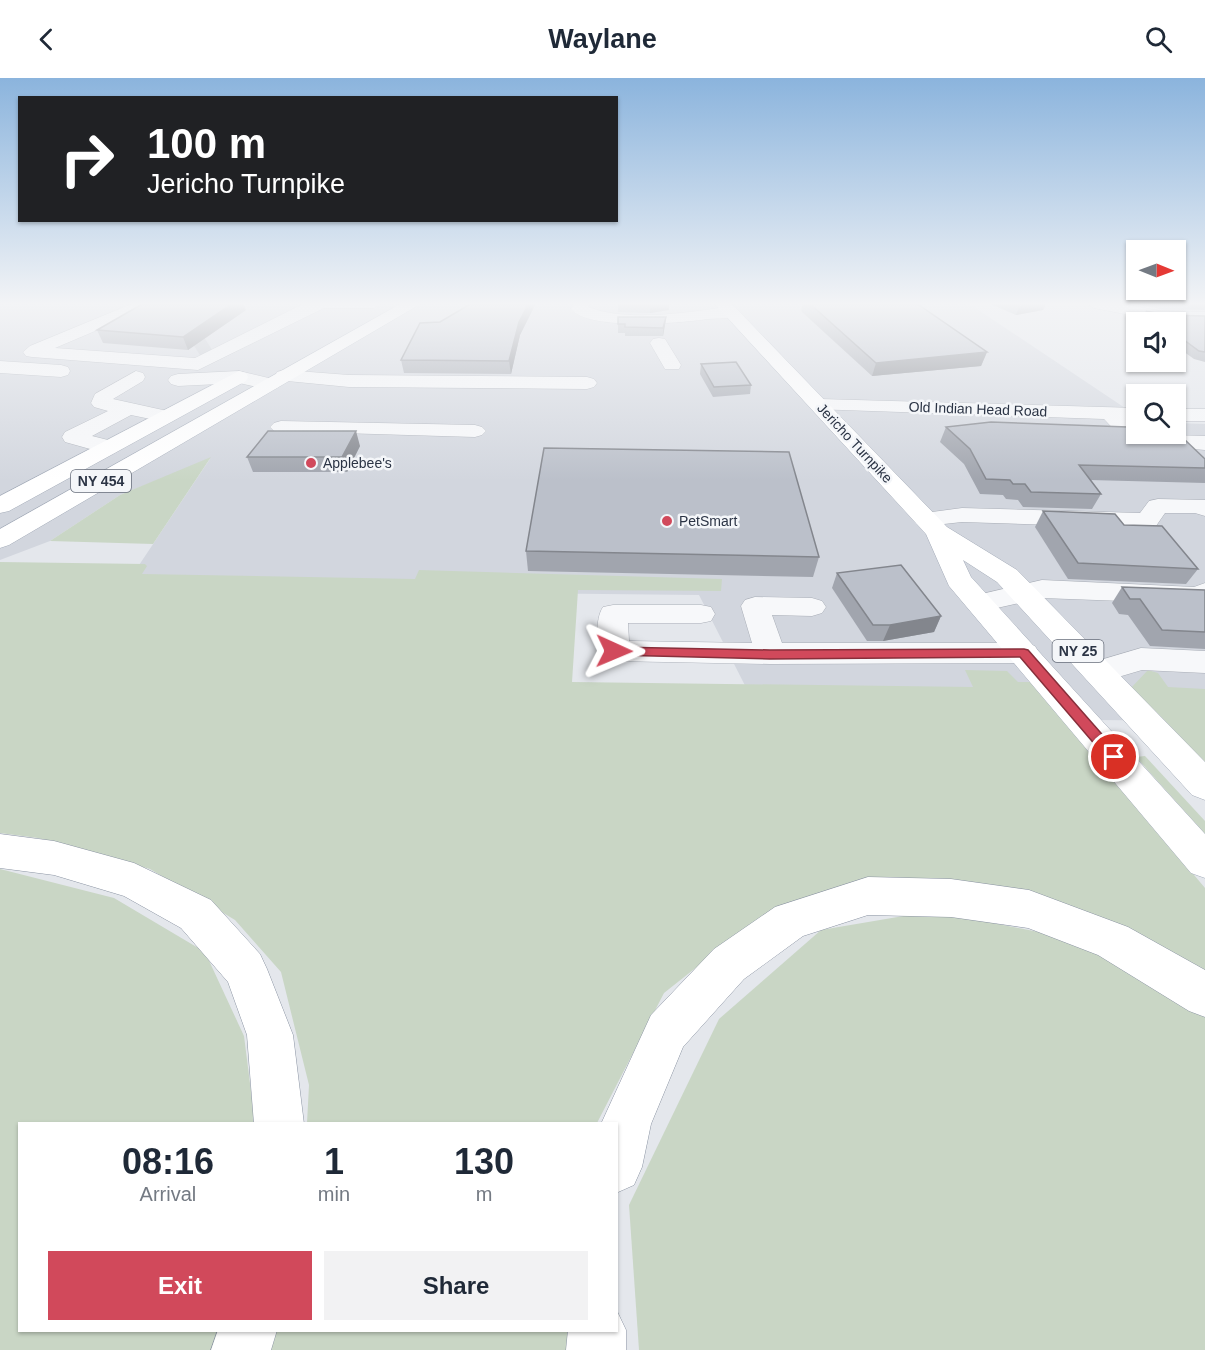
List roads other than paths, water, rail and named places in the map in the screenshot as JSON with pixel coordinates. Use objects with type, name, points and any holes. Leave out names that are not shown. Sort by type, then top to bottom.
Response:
[{"type":"main road","name":"NY 454","points":[[0,540],[308,362]]},
{"type":"main road","name":"Jericho Turnpike","points":[[780,362],[932,526],[1007,576],[1205,785]]},
{"type":"main road","name":"NY 454","points":[[0,506],[260,366]]},
{"type":"main road","name":"Jericho Turnpike","points":[[932,526],[959,580],[1205,861]]},
{"type":"main road","points":[[0,851],[54,858],[134,881],[196,914],[245,969],[270,1035],[279,1122]]},
{"type":"main road","points":[[618,1159],[626,1125],[667,1031],[729,964],[790,921],[867,896],[951,898],[1029,909],[1113,941],[1205,995]]},
{"type":"main road","points":[[242,1350],[247,1332]]},
{"type":"main road","points":[[597,1332],[597,1350]]},
{"type":"street","points":[[0,365],[16,362]]},
{"type":"street","points":[[0,381],[28,362]]},
{"type":"street","points":[[46,362],[136,377],[172,371],[201,362]]},
{"type":"street","points":[[61,362],[277,380],[587,383]]},
{"type":"street","points":[[172,371],[184,362]]},
{"type":"street","points":[[172,371],[187,393],[186,405]]},
{"type":"street","points":[[136,377],[102,398],[101,403],[165,416]]},
{"type":"street","name":"Old Indian Head Road","points":[[820,405],[1110,414],[1126,421]]},
{"type":"street","points":[[108,447],[73,436],[129,408]]},
{"type":"street","points":[[977,409],[994,429],[1126,424]]},
{"type":"street","points":[[1186,415],[1205,415]]},
{"type":"street","points":[[281,428],[475,431]]},
{"type":"street","points":[[1186,442],[1205,443]]},
{"type":"street","points":[[932,526],[962,515],[1147,521],[1158,506],[1201,506],[1205,509]]},
{"type":"street","points":[[980,603],[1042,589],[1203,596],[1205,592]]},
{"type":"street","points":[[770,654],[755,606],[812,607]]},
{"type":"street","points":[[701,614],[613,614],[614,651],[770,654],[1024,653]]},
{"type":"street","points":[[1098,672],[1142,659],[1205,662]]},
{"type":"place","name":"Applebee's","points":[[311,463]]},
{"type":"place","name":"PetSmart","points":[[667,521]]}]
